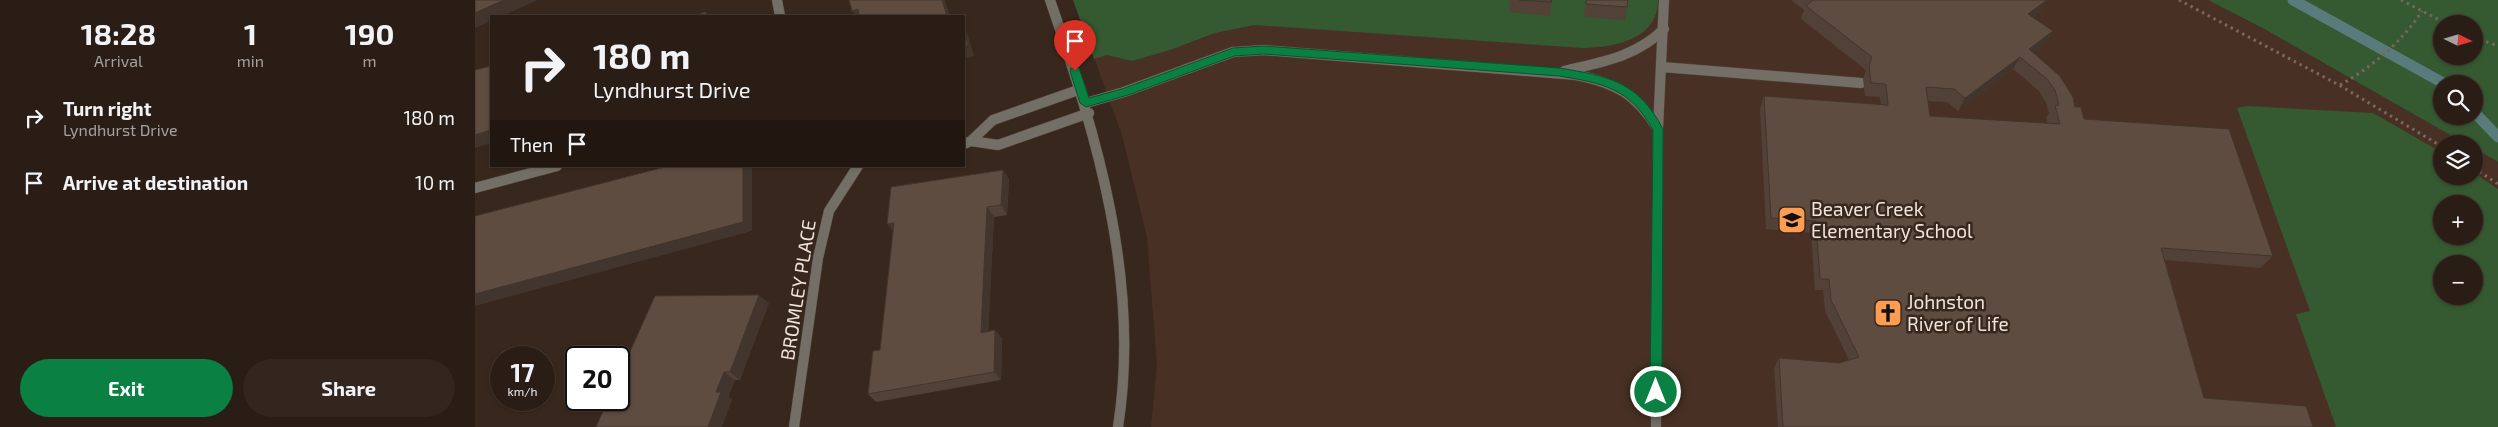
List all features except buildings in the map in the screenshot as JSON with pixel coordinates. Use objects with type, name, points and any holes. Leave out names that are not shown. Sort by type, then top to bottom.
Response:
[{"type":"street","points":[[777,0],[780,15]]},
{"type":"street","points":[[1050,0],[1086,103],[1109,191],[1120,255],[1125,335],[1118,427]]},
{"type":"street","points":[[1656,427],[1658,129],[1664,0]]},
{"type":"street","points":[[1559,72],[1638,52],[1653,43],[1664,29]]},
{"type":"street","points":[[1086,103],[1124,92],[1233,52],[1264,50],[1559,72],[1601,79],[1620,88],[1645,109],[1658,129]]},
{"type":"street","points":[[1661,67],[1861,84]]},
{"type":"street","points":[[967,143],[993,120],[1081,89]]},
{"type":"street","points":[[967,143],[998,145],[1089,114]]},
{"type":"street","points":[[475,188],[553,167]]},
{"type":"street","name":"BROMLEY PLACE","points":[[794,427],[818,258],[829,211],[857,167]]},
{"type":"path","points":[[2179,0],[2339,85],[2433,141]]},
{"type":"path","points":[[2401,0],[2433,17]]},
{"type":"path","points":[[2339,85],[2357,76],[2415,25],[2422,11]]},
{"type":"path","points":[[2483,40],[2498,46]]},
{"type":"path","points":[[2483,174],[2498,184]]},
{"type":"shaded area","name":"Beaver Creek Elementary School","points":[[1073,0],[2208,0],[2266,30],[2450,135],[2433,135],[2433,185],[2483,185],[2483,153],[2498,162],[2498,427],[1151,427],[1157,365],[1147,237],[1122,135]]},
{"type":"green space","points":[[1073,0],[1658,0],[1656,14],[1651,24],[1642,33],[1632,39],[1608,46],[1583,48],[1254,25],[1215,33],[1170,50],[1132,61],[1107,55],[1094,59]]},
{"type":"green space","points":[[2208,0],[2498,0],[2498,162],[2483,153],[2483,135],[2450,135],[2266,30]]},
{"type":"green space","points":[[2248,106],[2373,113],[2433,147],[2433,185],[2483,185],[2483,179],[2498,189],[2498,427],[2336,427],[2296,314],[2310,311],[2237,108]]},
{"type":"waterway","points":[[2293,0],[2433,77]]},
{"type":"waterway","points":[[2483,121],[2498,137]]},
{"type":"place","name":"Beaver Creek Elementary School","points":[[1792,220]]},
{"type":"place","name":"Johnston River of Life","points":[[1888,313]]},
{"type":"route","points":[[1075,71],[1086,103],[1124,92],[1233,52],[1264,50],[1559,72],[1601,79],[1620,88],[1635,99],[1649,114],[1658,129],[1656,392]]}]
